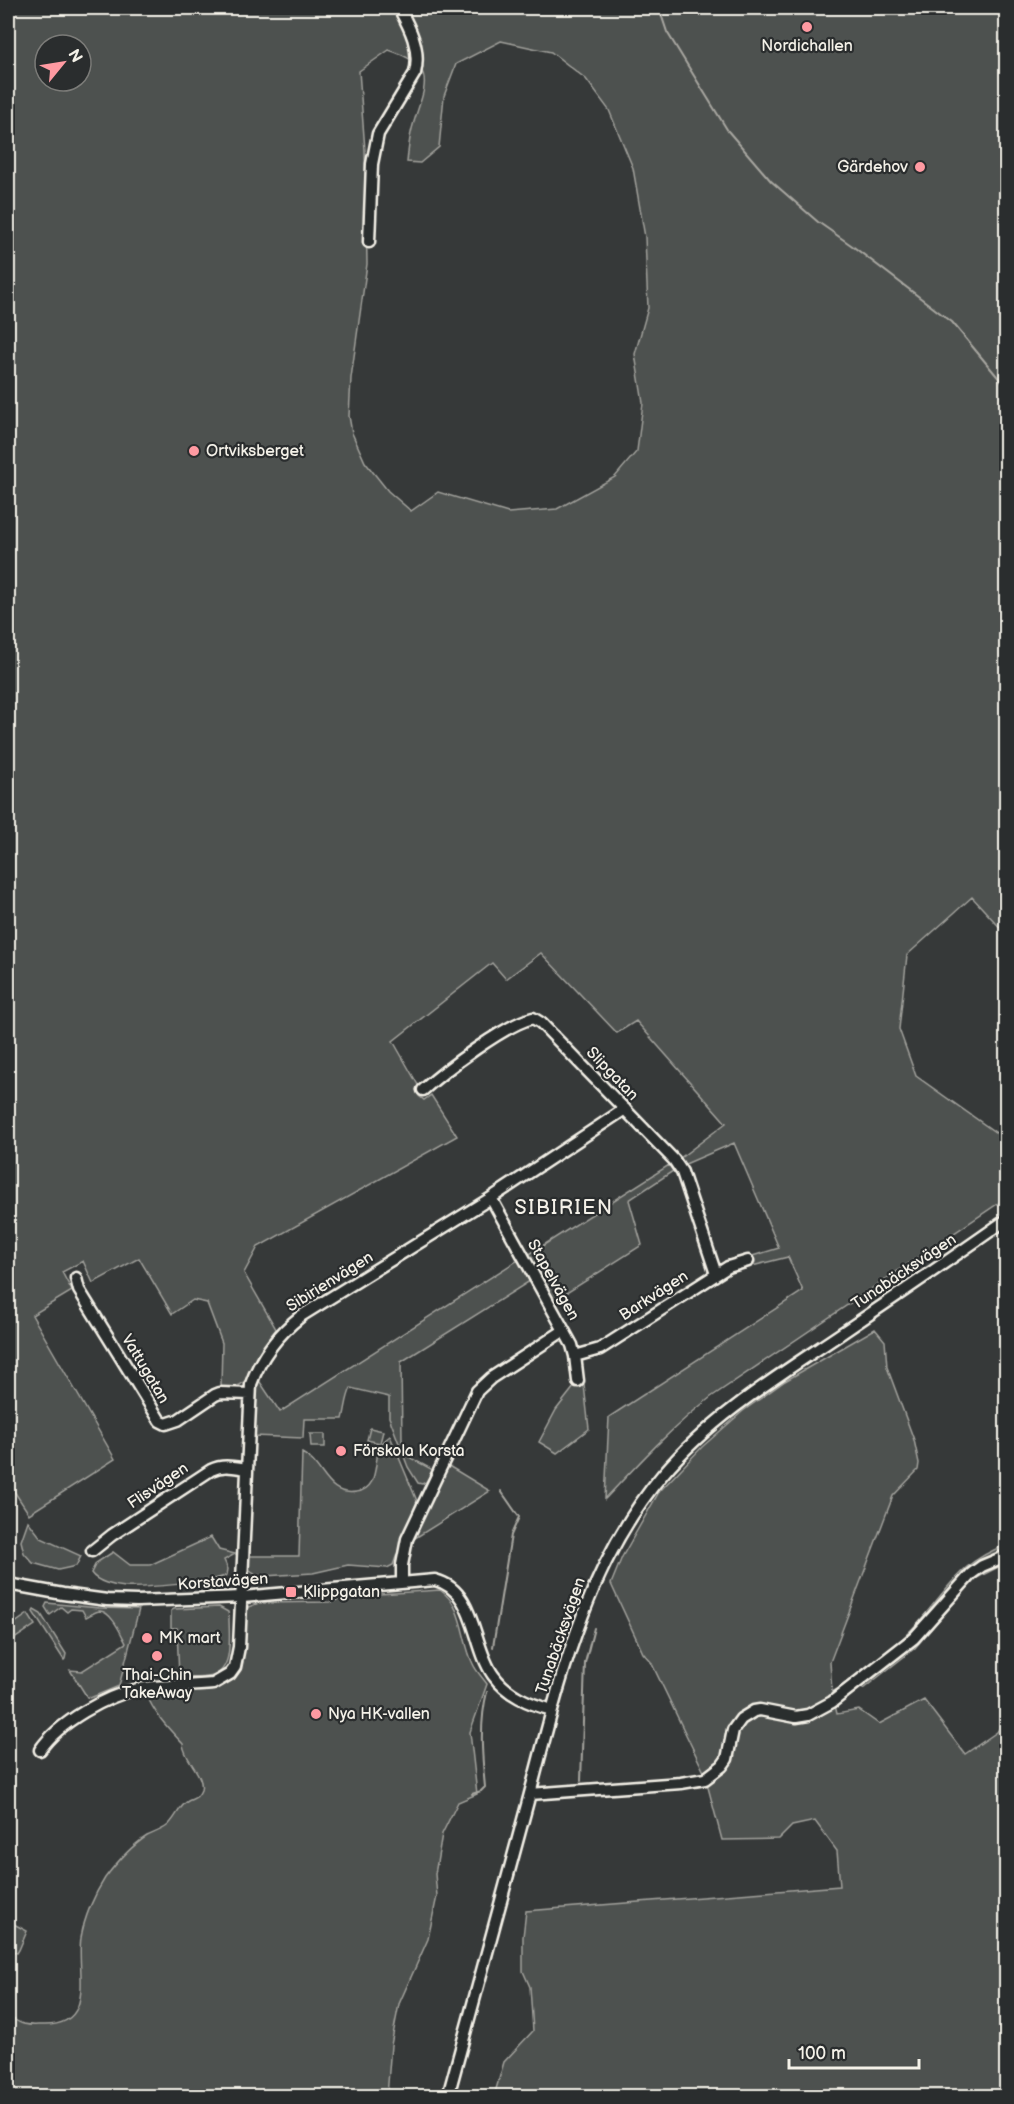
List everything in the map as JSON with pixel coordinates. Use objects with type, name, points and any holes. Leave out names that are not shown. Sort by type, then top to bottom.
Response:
[{"type":"street","points":[[369,242],[372,164],[378,134],[415,73],[418,63],[412,36],[399,8]]},
{"type":"street","name":"Slipgatan","points":[[423,1090],[436,1077],[504,1032],[533,1018],[541,1023],[674,1160],[682,1172],[716,1275]]},
{"type":"street","name":"Sibirienvägen","points":[[242,1597],[250,1394],[251,1384],[264,1354],[285,1329],[301,1317],[491,1198],[625,1109]]},
{"type":"street","name":"Stapelvägen","points":[[491,1198],[572,1345],[576,1356],[578,1381]]},
{"type":"street","name":"Tunabäcksvägen","points":[[448,2097],[575,1632],[605,1561],[635,1510],[664,1473],[690,1446],[738,1405],[1006,1220]]},
{"type":"street","name":"Barkvägen","points":[[576,1356],[600,1349],[728,1267],[748,1261]]},
{"type":"street","name":"Vattugatan","points":[[76,1278],[80,1290],[160,1420],[166,1424],[177,1420],[220,1394],[250,1394]]},
{"type":"street","points":[[402,1582],[402,1565],[407,1539],[477,1391],[490,1378],[563,1331]]},
{"type":"street","name":"Flisvägen","points":[[92,1551],[112,1534],[218,1466],[247,1469]]},
{"type":"street","points":[[530,1794],[681,1784],[705,1779],[722,1766],[727,1759],[733,1730],[741,1719],[760,1710],[796,1717],[808,1715],[832,1702],[914,1638],[971,1574],[982,1566],[1006,1556]]},
{"type":"street","name":"Korstavägen","points":[[8,1584],[39,1591],[107,1600],[166,1601],[242,1597],[435,1580],[451,1587],[463,1601],[482,1654],[492,1674],[512,1694],[534,1705],[552,1710]]},
{"type":"street","points":[[40,1750],[47,1739],[69,1722],[111,1698],[139,1689],[199,1686],[223,1680],[235,1667],[239,1647],[242,1597]]},
{"type":"shaded area","points":[[8,8],[1006,8],[1006,934],[972,897],[907,955],[899,1029],[916,1076],[1006,1140],[1006,1198],[711,1397],[669,1433],[605,1499],[609,1417],[803,1291],[788,1257],[752,1266],[749,1257],[779,1248],[734,1143],[683,1165],[679,1159],[726,1123],[636,1021],[617,1033],[541,953],[506,979],[492,963],[393,1041],[418,1085],[416,1090],[419,1096],[424,1100],[431,1095],[457,1136],[258,1247],[244,1273],[276,1329],[255,1360],[247,1379],[240,1385],[221,1387],[222,1343],[207,1303],[193,1300],[172,1314],[139,1258],[93,1283],[83,1261],[62,1272],[72,1291],[32,1315],[115,1459],[29,1514],[8,1482]],"holes":[[[501,41],[551,52],[586,79],[609,110],[633,168],[645,237],[648,308],[635,354],[643,403],[637,451],[615,477],[557,509],[508,513],[438,492],[411,511],[388,491],[365,462],[352,433],[349,416],[351,378],[367,264],[365,150],[359,71],[389,50],[406,57],[417,65],[423,74],[423,94],[411,133],[407,162],[420,163],[439,147],[444,96],[456,64]]]},
{"type":"shaded area","points":[[669,1165],[673,1171],[629,1200],[642,1245],[554,1301],[528,1255]]},
{"type":"shaded area","points":[[518,1260],[530,1281],[401,1362],[402,1441],[407,1456],[433,1470],[426,1482],[418,1483],[408,1467],[389,1417],[389,1397],[351,1388],[343,1419],[304,1419],[303,1438],[254,1436],[258,1379],[280,1412]]},
{"type":"shaded area","points":[[875,1329],[885,1341],[887,1367],[914,1440],[919,1463],[918,1470],[893,1496],[830,1662],[832,1692],[863,1672],[904,1637],[963,1570],[989,1552],[1006,1545],[1006,1552],[969,1571],[955,1583],[913,1634],[833,1696],[837,1714],[859,1710],[879,1724],[924,1700],[965,1754],[997,1732],[1006,1719],[1006,2096],[494,2096],[504,2062],[533,2031],[530,1987],[523,1971],[526,1911],[840,1886],[837,1851],[815,1821],[792,1826],[779,1839],[722,1840],[704,1772],[651,1662],[643,1653],[611,1584],[622,1557],[659,1492],[702,1447],[743,1411],[785,1381]]},
{"type":"shaded area","points":[[584,1385],[589,1429],[557,1453],[539,1442],[556,1410],[574,1387]]},
{"type":"shaded area","points":[[370,1428],[383,1431],[380,1443],[367,1440]]},
{"type":"shaded area","points":[[310,1434],[325,1434],[325,1447],[311,1447]]},
{"type":"shaded area","points":[[390,1436],[417,1501],[393,1565],[387,1568],[348,1565],[313,1573],[264,1576],[250,1571],[247,1556],[299,1556],[302,1453],[316,1464],[338,1490],[356,1492],[369,1486],[380,1446]]},
{"type":"shaded area","points":[[447,1465],[490,1491],[412,1540]]},
{"type":"shaded area","points":[[28,1521],[41,1538],[81,1556],[76,1566],[58,1570],[33,1563],[24,1553],[21,1541]]},
{"type":"shaded area","points":[[211,1537],[219,1550],[235,1554],[224,1560],[228,1569],[227,1575],[219,1578],[146,1587],[125,1587],[101,1581],[91,1573],[96,1563],[113,1552],[130,1565],[150,1565]]},
{"type":"shaded area","points":[[1006,1560],[1006,1563],[973,1580],[915,1648],[863,1689],[858,1687],[984,1568]]},
{"type":"shaded area","points":[[440,1590],[454,1605],[469,1655],[477,1672],[487,1684],[470,1732],[477,1794],[458,1802],[442,1834],[435,1874],[437,1896],[428,1939],[399,2004],[391,2045],[387,2096],[8,2096],[8,2005],[10,2017],[27,2025],[61,2023],[72,2016],[81,1994],[82,1930],[101,1885],[129,1850],[147,1836],[167,1826],[182,1806],[197,1796],[201,1790],[200,1779],[183,1744],[157,1714],[146,1693],[217,1689],[229,1681],[238,1671],[243,1617],[248,1607],[259,1603],[331,1602],[349,1596]]},
{"type":"shaded area","points":[[47,1603],[139,1609],[119,1686],[90,1698],[87,1697],[70,1670],[82,1671],[126,1643],[112,1619],[100,1611],[86,1617],[82,1610],[71,1609],[67,1612],[61,1607],[50,1615],[45,1607]]},
{"type":"shaded area","points":[[219,1607],[228,1612],[229,1617],[228,1653],[222,1669],[207,1677],[179,1677],[177,1628],[171,1628],[171,1611]]},
{"type":"shaded area","points":[[34,1610],[41,1614],[66,1654],[64,1660],[33,1612]]},
{"type":"shaded area","points":[[28,1614],[35,1625],[8,1643],[8,1628]]},
{"type":"shaded area","points":[[10,1922],[27,1931],[17,1953],[11,1950],[8,1956],[8,1927]]},
{"type":"waterway","points":[[659,8],[667,32],[728,131],[771,181],[818,222],[952,322],[1006,387]]},
{"type":"waterway","points":[[493,1647],[511,1535],[519,1517],[501,1491]]},
{"type":"waterway","points":[[581,1781],[585,1663],[594,1628]]},
{"type":"waterway","points":[[472,1794],[485,1787],[482,1728],[487,1692]]},
{"type":"place","name":"Nordichallen","points":[[807,27]]},
{"type":"place","name":"Gärdehov","points":[[920,167]]},
{"type":"place","name":"Ortviksberget","points":[[194,451]]},
{"type":"place","name":"Förskola Korsta","points":[[341,1451]]},
{"type":"place","name":"Klippgatan","points":[[291,1592]]},
{"type":"place","name":"MK mart","points":[[147,1638]]},
{"type":"place","name":"Thai-Chin TakeAway","points":[[157,1656]]},
{"type":"place","name":"Nya HK-vallen","points":[[316,1714]]},
{"type":"district","name":"SIBIRIEN","points":[[564,1208]]}]
